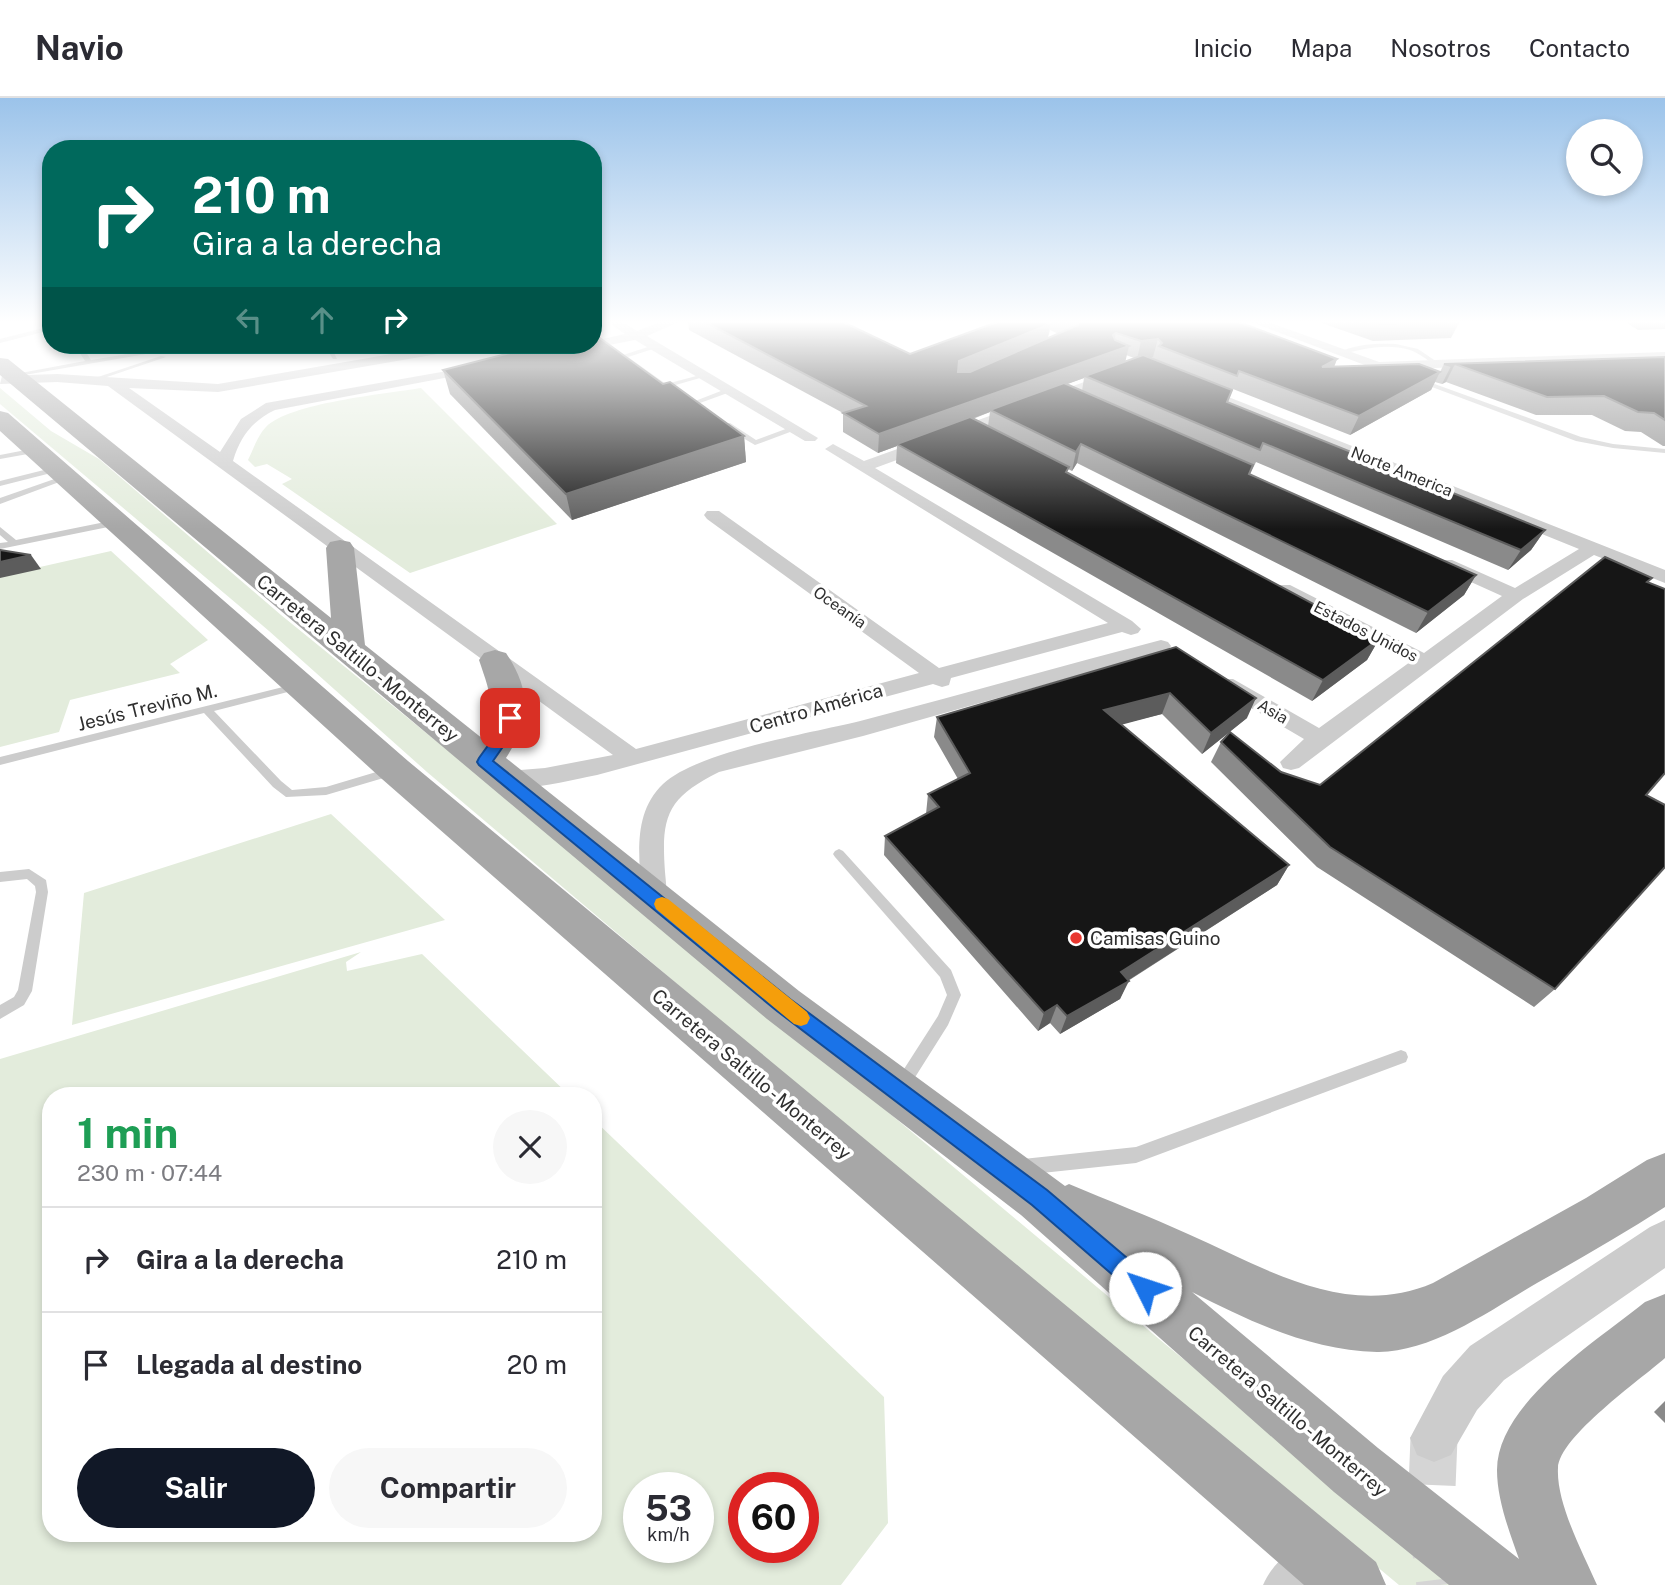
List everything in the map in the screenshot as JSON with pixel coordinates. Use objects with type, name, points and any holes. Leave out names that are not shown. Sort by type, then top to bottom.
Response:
[{"type":"main road","name":"Carretera Saltillo - Monterrey","points":[[11,390],[40,464],[115,523],[303,685],[395,770],[1353,1585]]},
{"type":"main road","name":"Carretera Saltillo - Monterrey","points":[[24,390],[120,462],[783,1005],[1021,1183],[1356,1470],[1500,1585]]},
{"type":"main road","points":[[340,548],[350,653]]},
{"type":"main road","points":[[494,770],[510,718],[511,705],[495,660]]},
{"type":"main road","points":[[1021,1183],[1270,1301],[1336,1320],[1380,1324],[1416,1318],[1452,1302],[1604,1216],[1665,1178]]},
{"type":"main road","points":[[1564,1585],[1550,1557],[1533,1504],[1527,1469],[1534,1439],[1553,1415],[1665,1322]]},
{"type":"street","points":[[123,390],[632,757]]},
{"type":"street","points":[[224,464],[229,446],[245,422],[271,406],[354,390]]},
{"type":"street","points":[[862,467],[1075,390]]},
{"type":"street","name":"Norte America","points":[[1200,390],[1461,502],[1550,530],[1665,577]]},
{"type":"street","points":[[729,391],[810,438]]},
{"type":"street","points":[[1064,395],[1088,405]]},
{"type":"street","points":[[971,429],[995,442]]},
{"type":"street","points":[[833,449],[1125,625]]},
{"type":"street","name":"Oceanía","points":[[713,515],[966,700]]},
{"type":"street","points":[[1291,762],[1516,595],[1593,548]]},
{"type":"street","points":[[1427,556],[1516,595]]},
{"type":"street","name":"Estados Unidos","points":[[1266,580],[1426,662]]},
{"type":"street","name":"Centro América","points":[[494,770],[572,772],[1125,625],[1167,649],[712,766],[691,774],[663,797],[650,830],[654,897]]},
{"type":"street","name":"Asia","points":[[1206,672],[1320,738]]},
{"type":"street","points":[[1434,1438],[1460,1393],[1487,1363],[1665,1242]]},
{"type":"street","points":[[1284,1585],[1318,1555]]},
{"type":"lane","points":[[1445,390],[1579,439],[1613,446],[1665,451]]},
{"type":"lane","points":[[729,391],[694,403],[755,443],[794,429]]},
{"type":"lane","points":[[0,484],[40,464]]},
{"type":"lane","points":[[0,501],[40,464]]},
{"type":"lane","points":[[0,546],[115,523]]},
{"type":"lane","points":[[0,530],[15,544]]},
{"type":"lane","points":[[1527,533],[1550,530]]},
{"type":"lane","name":"Jesús Treviño M.","points":[[0,761],[303,685]]},
{"type":"lane","points":[[208,710],[276,784],[290,794],[313,794],[395,770]]},
{"type":"lane","points":[[839,854],[946,974],[954,995],[943,1020],[898,1091]]},
{"type":"lane","points":[[0,877],[29,874],[41,884],[42,892],[25,992],[19,1001],[0,1013]]},
{"type":"lane","points":[[1021,1183],[1136,1155],[1401,1057]]},
{"type":"green space","points":[[0,390],[3,390],[51,431],[99,459],[281,615],[728,978],[1165,1344],[1459,1585],[1399,1585],[709,1011],[427,772],[269,631],[0,404]]},
{"type":"green space","points":[[406,390],[423,390],[557,524],[410,573],[282,484],[292,479],[267,464],[255,467],[248,460],[263,430],[278,419],[339,401]]},
{"type":"green space","points":[[111,551],[208,640],[170,664],[180,673],[70,700],[59,732],[0,747],[0,576]]},
{"type":"green space","points":[[331,814],[445,920],[72,1025],[84,893]]},
{"type":"green space","points":[[361,952],[346,962],[347,971],[422,954],[561,1087],[42,1087],[42,1542],[602,1542],[602,1128],[884,1397],[888,1523],[841,1585],[0,1585],[0,1059]]},
{"type":"building","points":[[463,390],[682,390],[744,436],[566,494]]},
{"type":"building","points":[[836,390],[1003,390],[879,434],[843,413],[866,406]]},
{"type":"building","points":[[1044,390],[1081,390],[1253,465],[1249,474],[1476,575],[1428,612],[1081,444],[1076,452],[990,410]]},
{"type":"building","points":[[1119,390],[1232,390],[1227,402],[1545,530],[1521,550],[1263,443],[1260,450]]},
{"type":"building","points":[[1291,390],[1406,390],[1359,416]]},
{"type":"building","points":[[1529,390],[1665,390],[1665,420],[1654,413],[1638,412],[1604,396],[1547,397]]},
{"type":"building","points":[[970,417],[1069,467],[1066,472],[1379,639],[1323,680],[897,444]]},
{"type":"building","points":[[0,550],[31,555],[0,562]]},
{"type":"building","points":[[1605,557],[1652,578],[1647,582],[1665,589],[1665,773],[1646,795],[1665,805],[1665,867],[1555,989],[1330,847],[1221,742],[1230,732],[1281,772],[1320,785]]},
{"type":"building","name":"Camisas Guino","points":[[1176,647],[1256,698],[1211,733],[1170,693],[1104,710],[1289,865],[1121,972],[1129,981],[1067,1016],[1057,1005],[1044,1013],[885,836],[939,807],[928,794],[970,773],[937,717]]},
{"type":"tunnel","points":[[1434,1438],[1431,1512],[1440,1585]]},
{"type":"slow traffic","points":[[662,904],[801,1018]]},
{"type":"place","name":"Camisas Guino","points":[[1076,938]]},
{"type":"route","points":[[510,718],[504,735],[485,762],[654,897],[783,1005],[1039,1198],[1145,1288]]}]
